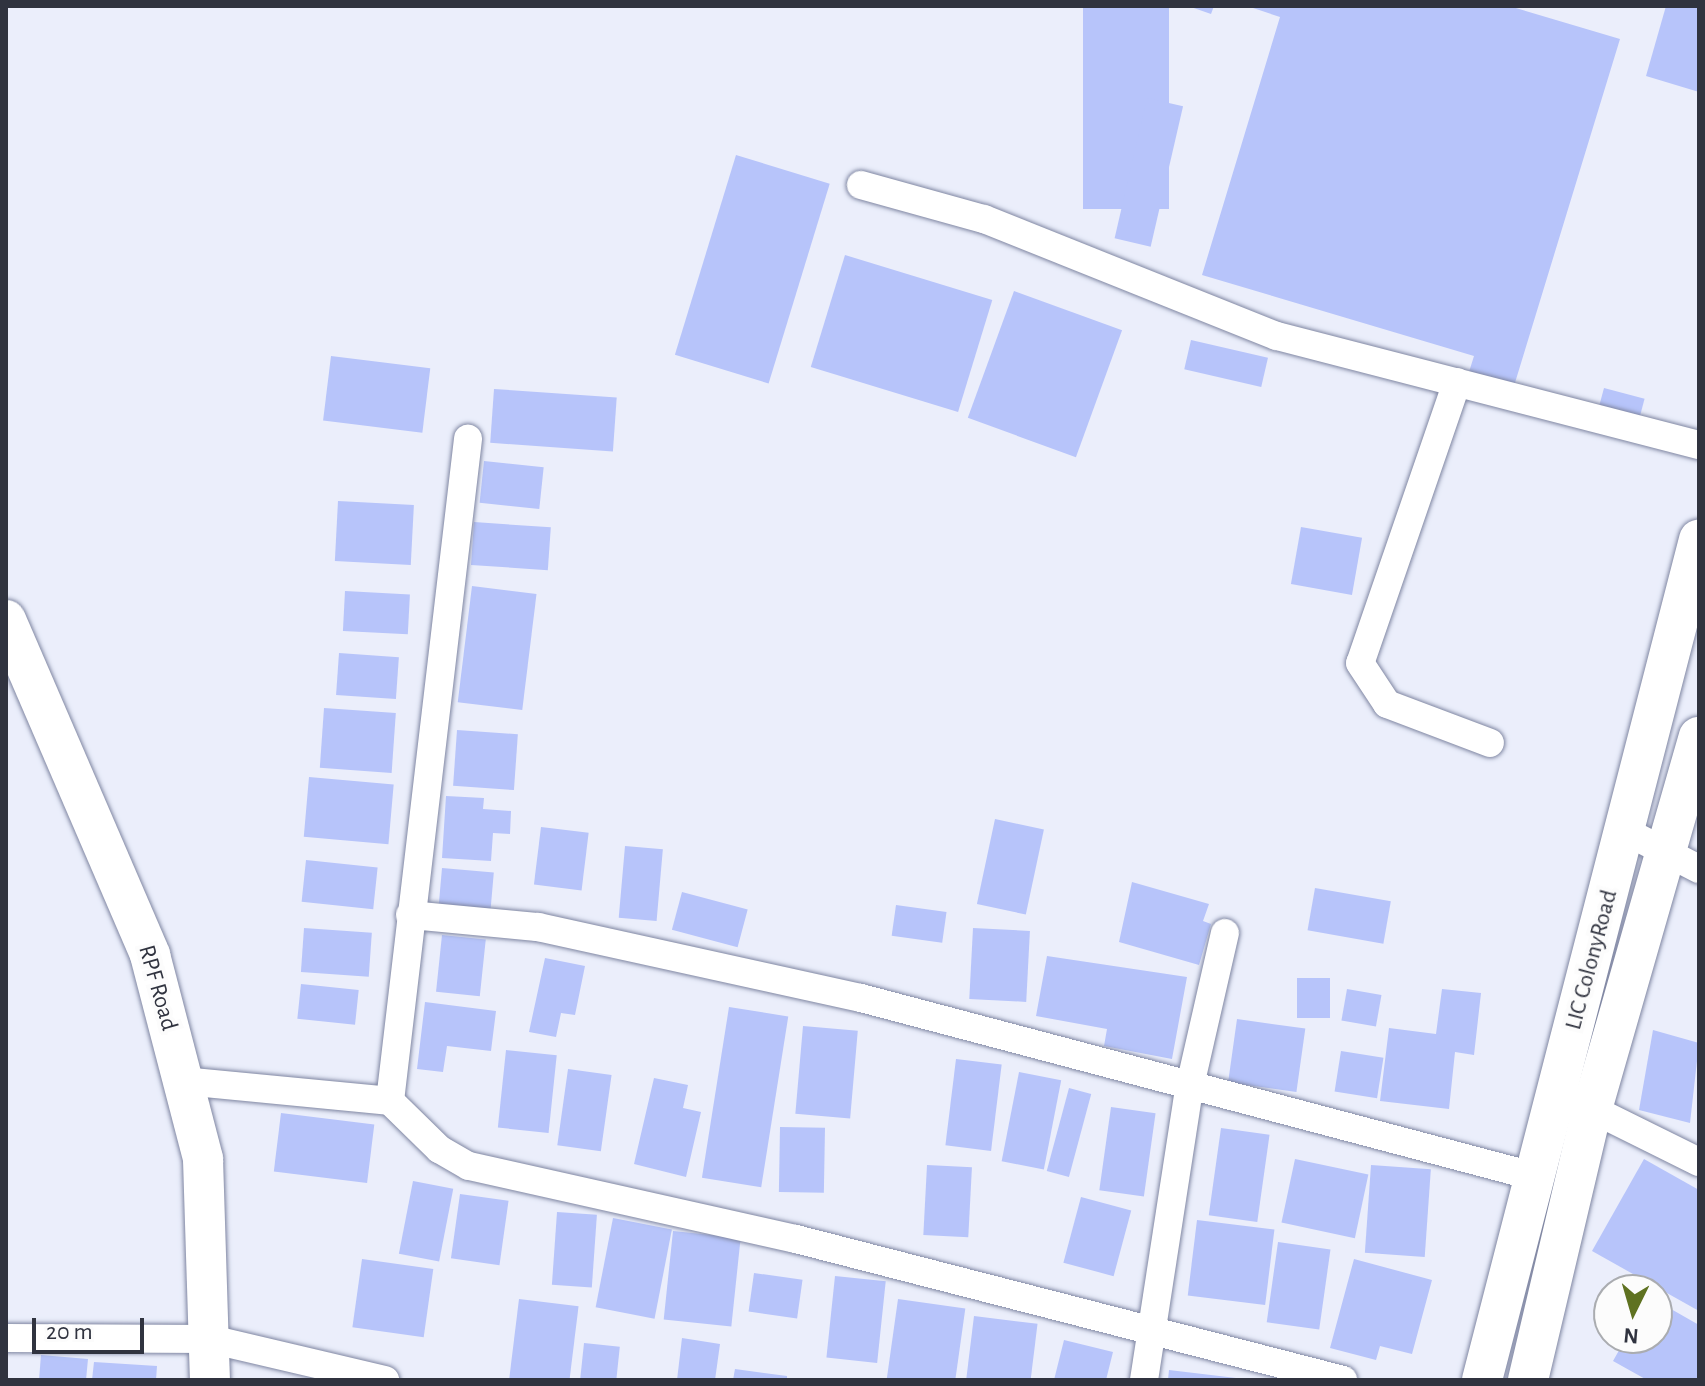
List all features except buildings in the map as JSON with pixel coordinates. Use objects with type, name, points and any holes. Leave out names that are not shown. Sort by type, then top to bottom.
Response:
[{"type":"main road","name":"LIC ColonyRoad","points":[[1482,1380],[1533,1176],[1627,832],[1699,540]]},
{"type":"main road","name":"RPF Road","points":[[6,620],[150,955],[203,1159],[210,1380]]},
{"type":"main road","name":"LIC ColonyRoad","points":[[1528,1380],[1592,1109],[1685,860],[1699,737]]},
{"type":"street","points":[[861,185],[984,219],[1277,336],[1699,445]]},
{"type":"street","points":[[1457,382],[1360,663],[1387,704],[1490,743]]},
{"type":"street","points":[[390,1101],[468,439]]},
{"type":"street","points":[[1627,832],[1685,860]]},
{"type":"street","points":[[410,915],[538,927],[829,991],[1189,1090],[1533,1176]]},
{"type":"street","points":[[1144,1380],[1189,1090],[1225,933]]},
{"type":"street","points":[[183,1081],[390,1101],[439,1149],[469,1166],[1343,1380]]},
{"type":"street","points":[[1592,1109],[1699,1162]]},
{"type":"street","points":[[6,1338],[210,1339],[385,1380]]}]
